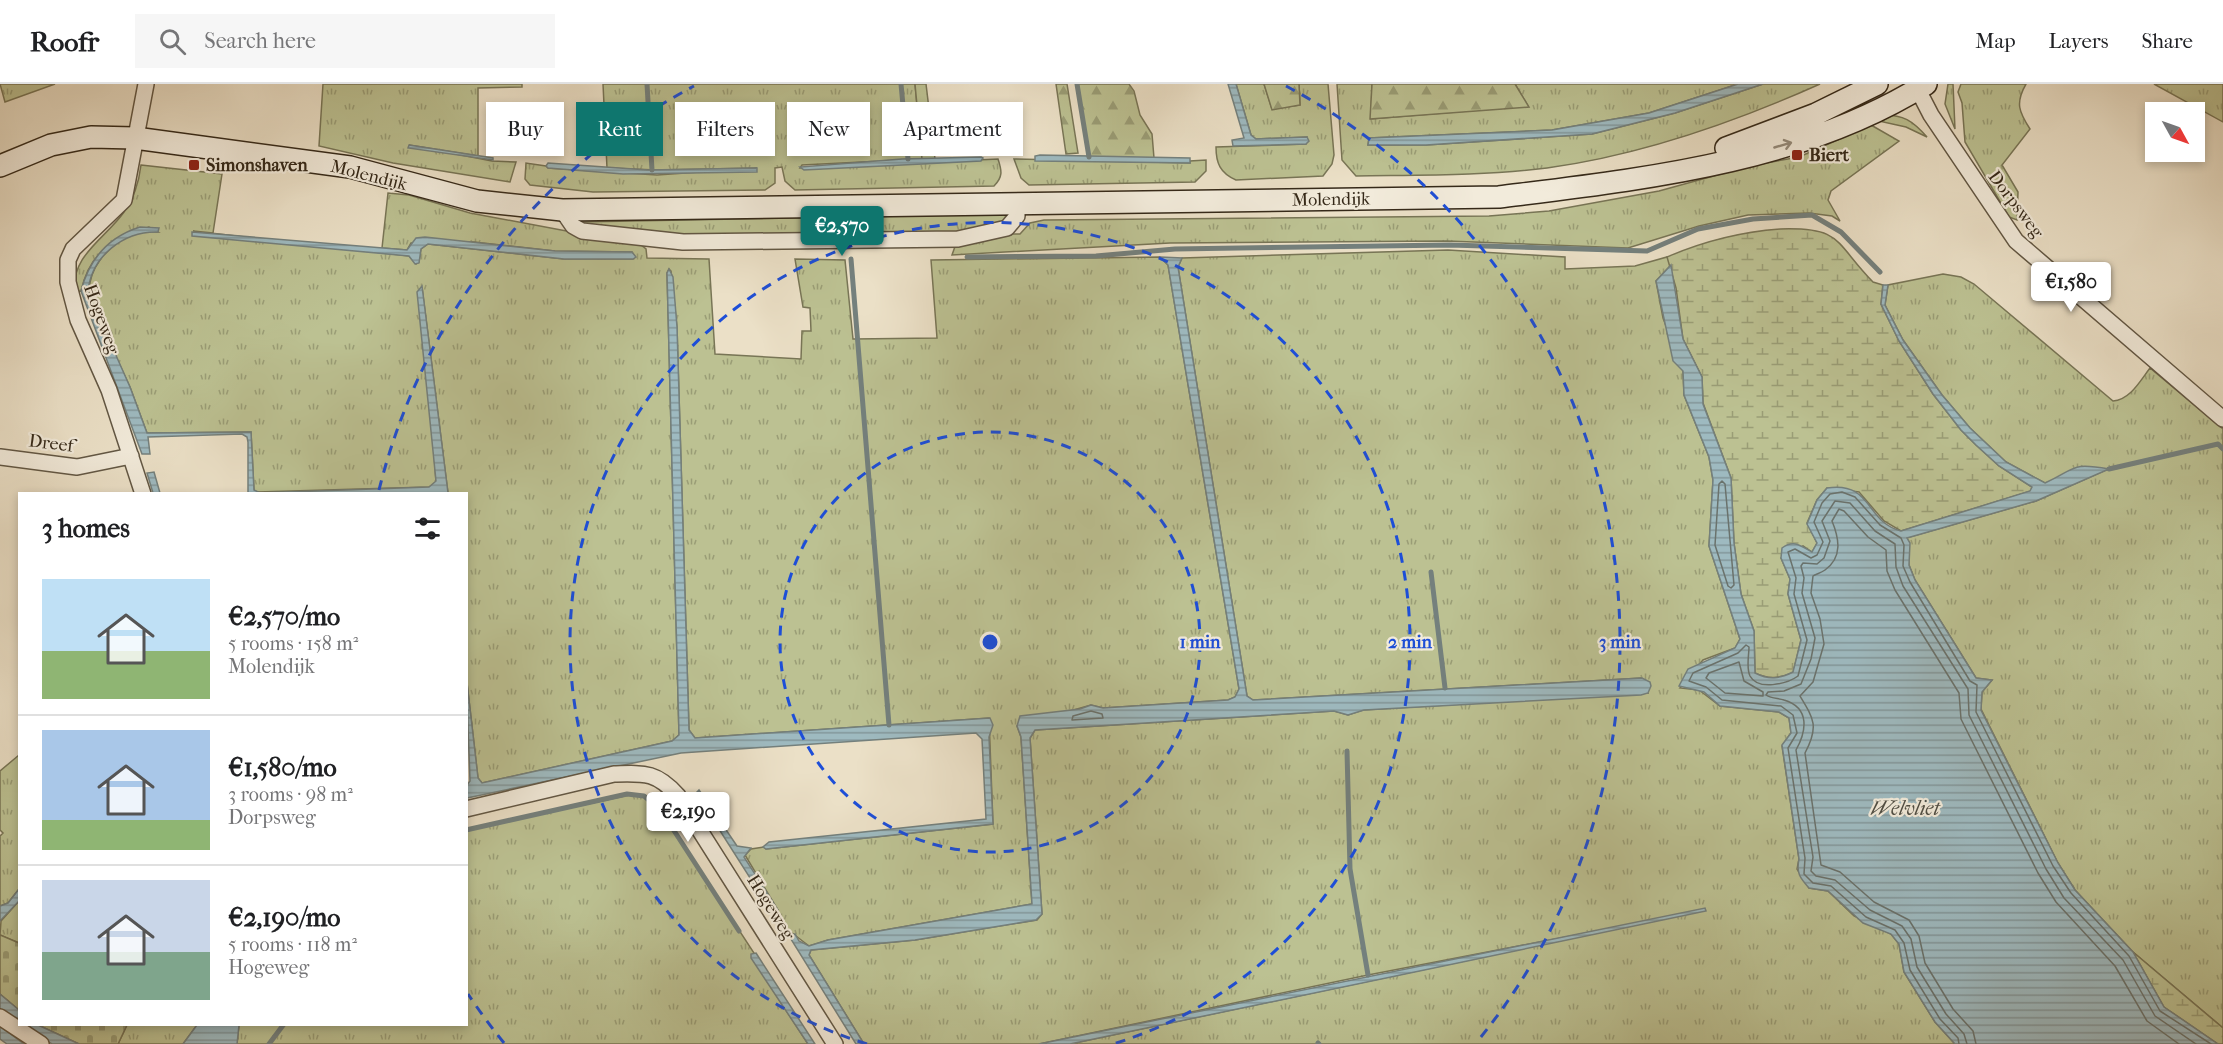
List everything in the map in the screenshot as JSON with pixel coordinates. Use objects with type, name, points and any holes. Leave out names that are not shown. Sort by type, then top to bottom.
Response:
[{"type":"main road","name":"Molendijk","points":[[1644,176],[1816,114],[1877,84]]},
{"type":"main road","name":"Molendijk","points":[[0,166],[51,145],[91,136],[135,138],[350,167],[477,201],[562,210],[1017,206],[1499,197],[1619,182],[1709,165],[1841,128],[1919,86]]},
{"type":"street","points":[[135,138],[146,84]]},
{"type":"street","name":"Dorpsweg","points":[[1919,86],[1957,156],[2016,241],[2223,419]]},
{"type":"street","name":"Hogeweg","points":[[135,138],[124,200],[73,249],[68,260],[68,282],[78,320],[109,390],[142,492]]},
{"type":"street","points":[[562,210],[573,226],[582,231],[626,238],[684,242],[800,242],[958,238],[1007,228],[1017,216],[1017,206]]},
{"type":"street","name":"Dreef","points":[[0,457],[77,467],[131,456]]},
{"type":"street","name":"Hogeweg","points":[[468,808],[614,774],[637,773],[660,778],[678,796],[835,1044]]},
{"type":"street","points":[[0,1017],[41,1044]]},
{"type":"green space","points":[[0,84],[55,84],[5,102]]},
{"type":"green space","points":[[323,84],[522,84],[522,87],[478,88],[478,156],[409,145],[492,161],[516,162],[510,182],[393,163],[319,146]]},
{"type":"green space","points":[[603,84],[915,84],[917,102],[882,102],[882,156],[922,156],[922,159],[802,165],[800,168],[998,159],[1000,177],[994,186],[795,190],[785,181],[782,167],[775,168],[775,183],[765,190],[593,192],[530,185],[525,179],[526,163],[548,168],[657,175],[757,168],[657,170],[607,168],[606,156],[663,156],[663,102],[604,102]]},
{"type":"green space","points":[[915,84],[926,84],[928,102],[917,102]]},
{"type":"green space","points":[[1056,84],[1067,84],[1078,153],[1066,154]]},
{"type":"green space","points":[[1078,84],[1129,84],[1134,91],[1140,115],[1152,134],[1154,158],[1089,157]]},
{"type":"green space","points":[[1236,84],[1264,84],[1272,109],[1300,105],[1299,84],[1328,84],[1334,155],[1332,164],[1323,176],[1236,180],[1223,171],[1218,163],[1216,147],[1306,144],[1307,137],[1256,139],[1251,135]]},
{"type":"green space","points":[[1264,84],[1299,84],[1300,105],[1272,110]]},
{"type":"green space","points":[[1337,84],[1372,84],[1371,119],[1528,106],[1515,84],[1738,84],[1649,113],[1552,130],[1369,138],[1368,145],[1426,145],[1592,134],[1675,113],[1763,84],[1820,84],[1754,112],[1686,136],[1618,155],[1547,168],[1499,172],[1356,176],[1342,160]]},
{"type":"green space","points":[[1372,84],[1515,84],[1529,107],[1370,119]]},
{"type":"green space","points":[[1948,84],[1953,84],[1955,129],[1945,104]]},
{"type":"green space","points":[[1961,84],[2026,84],[2020,97],[2020,107],[2030,129],[2002,165],[2018,192],[2017,220],[2009,217],[1965,142],[1962,103],[1958,92]]},
{"type":"green space","points":[[2154,84],[2223,84],[2223,122],[2205,112],[2205,102],[2187,102]]},
{"type":"green space","points":[[1881,115],[1902,117],[1927,137],[1906,127],[1874,120]]},
{"type":"green space","points":[[1871,125],[1899,141],[1831,191],[1828,200],[1840,221],[1832,216],[1809,213],[1748,215],[1699,226],[1628,248],[1447,241],[1170,243],[952,255],[957,241],[998,234],[1020,234],[1030,223],[1044,220],[1489,216],[1549,211],[1659,191],[1750,166],[1799,157]]},
{"type":"green space","points":[[922,156],[935,156],[935,159],[922,159]]},
{"type":"green space","points":[[1014,159],[1190,163],[1190,161],[1206,160],[1206,171],[1195,182],[1029,185],[1021,178]]},
{"type":"green space","points":[[141,165],[222,174],[213,233],[193,231],[409,256],[416,264],[419,262],[421,249],[428,244],[564,259],[633,259],[635,257],[632,252],[555,251],[474,242],[411,243],[407,250],[382,248],[388,193],[409,195],[470,213],[641,245],[646,249],[647,258],[709,259],[715,354],[801,359],[802,331],[811,331],[810,308],[803,307],[795,259],[845,260],[853,339],[937,338],[931,260],[1160,257],[1168,265],[1239,689],[1235,697],[1228,700],[1103,708],[1091,705],[1017,726],[1021,737],[1032,904],[828,940],[809,946],[792,933],[789,936],[774,913],[778,910],[745,855],[751,849],[764,847],[766,849],[993,824],[989,718],[695,738],[689,730],[677,327],[671,271],[669,269],[667,273],[679,735],[672,741],[482,783],[478,778],[468,691],[468,492],[448,492],[422,287],[436,482],[429,487],[257,492],[254,490],[251,432],[147,433],[130,387],[92,305],[90,282],[94,270],[108,251],[117,243],[139,232],[158,232],[149,227],[114,243],[105,249],[91,265],[81,291],[75,292],[78,268],[91,248],[128,206]]},
{"type":"green space","points":[[1004,214],[1007,218],[1006,222],[955,233],[783,238],[617,234],[580,222]]},
{"type":"green space","points":[[1780,229],[1800,229],[1827,234],[1843,247],[1873,282],[1883,285],[1881,304],[1899,341],[1933,394],[1976,445],[1999,466],[2032,487],[2031,491],[1901,531],[1884,521],[1859,492],[1827,488],[1817,500],[1807,523],[1817,543],[1812,552],[1803,546],[1781,558],[1790,579],[1788,594],[1801,640],[1793,673],[1774,678],[1755,673],[1754,631],[1741,594],[1734,543],[1731,478],[1703,403],[1702,377],[1683,339],[1676,288],[1667,257],[1722,238]]},
{"type":"green space","points":[[1448,250],[1565,257],[1565,269],[1635,266],[1667,257],[1671,265],[1656,281],[1663,318],[1683,371],[1684,395],[1709,457],[1713,480],[1709,546],[1740,639],[1735,648],[1703,660],[1680,688],[1699,690],[1720,706],[1779,712],[1789,718],[1791,733],[1782,746],[1799,859],[1797,869],[1809,888],[1828,891],[1854,916],[1891,934],[1899,944],[1904,972],[1935,1022],[1955,1044],[1070,1044],[1706,910],[1368,975],[1039,1044],[864,1044],[809,955],[811,950],[915,940],[1037,920],[1042,914],[1030,738],[1035,730],[1334,711],[1348,715],[1363,710],[1648,693],[1641,678],[1253,700],[1247,696],[1178,267],[1182,258]]},
{"type":"green space","points":[[1943,274],[1961,277],[1974,284],[2113,401],[2130,394],[2150,368],[2223,429],[2223,1028],[2133,952],[2075,890],[2058,863],[1981,709],[1982,692],[1992,680],[1976,678],[1915,580],[1909,565],[1906,538],[2036,501],[2108,469],[2045,483],[2006,462],[1970,428],[1942,395],[1903,340],[1885,305],[1888,285]]},
{"type":"green space","points":[[18,756],[18,890],[8,903],[0,906],[0,836],[3,833],[0,830],[0,771]]},
{"type":"green space","points":[[634,794],[644,796],[660,809],[754,953],[752,958],[808,1044],[237,1044],[239,1026],[468,1026],[468,830]]},
{"type":"green space","points":[[18,902],[18,943],[0,935],[1,921]]},
{"type":"green space","points":[[0,935],[18,943],[18,1009],[0,994]]},
{"type":"green space","points":[[2133,952],[2223,1028],[2223,1044],[2218,1044],[2164,1007]]},
{"type":"green space","points":[[40,1026],[127,1026],[118,1044],[79,1044]]},
{"type":"green space","points":[[127,1026],[196,1026],[183,1044],[118,1044]]},
{"type":"water","points":[[1228,84],[1236,84],[1251,135],[1256,139],[1307,137],[1309,141],[1306,144],[1233,146],[1232,140],[1244,138]]},
{"type":"water","points":[[1738,84],[1763,84],[1675,113],[1592,134],[1426,145],[1368,145],[1369,138],[1552,130],[1649,113]]},
{"type":"water","points":[[409,145],[493,158],[493,160],[408,148]]},
{"type":"water","points":[[1035,156],[1190,158],[1190,163],[1035,161]]},
{"type":"water","points":[[983,158],[981,161],[804,170],[800,167],[902,159]]},
{"type":"water","points":[[548,163],[648,170],[757,168],[757,172],[623,174],[548,168],[546,166]]},
{"type":"water","points":[[140,227],[159,228],[158,232],[133,236],[111,248],[95,267],[88,292],[130,387],[147,433],[251,432],[254,490],[258,492],[248,492],[248,442],[247,437],[242,434],[148,437],[150,454],[142,454],[81,291],[89,269],[102,251],[109,243]]},
{"type":"water","points":[[192,232],[407,250],[416,238],[425,237],[555,251],[632,252],[636,257],[633,259],[564,259],[428,244],[421,249],[419,263],[415,264],[409,256],[192,236]]},
{"type":"water","points":[[1160,257],[1182,258],[1178,267],[1247,696],[1253,700],[1642,678],[1650,682],[1651,686],[1648,693],[1641,695],[1364,710],[1348,715],[1334,711],[1035,730],[1030,738],[1042,914],[1036,920],[915,940],[811,950],[809,955],[864,1044],[856,1044],[789,936],[795,934],[799,941],[809,946],[828,940],[1032,904],[1021,737],[1017,726],[1020,716],[1080,709],[1091,705],[1103,708],[1228,700],[1235,697],[1239,689],[1168,265]]},
{"type":"water","name":"Welvliet","points":[[1671,265],[1683,339],[1702,377],[1703,404],[1731,478],[1734,543],[1741,594],[1754,631],[1755,673],[1774,678],[1793,672],[1801,640],[1788,594],[1790,579],[1781,558],[1782,548],[1794,544],[1812,552],[1817,543],[1807,524],[1817,500],[1827,488],[1842,487],[1853,490],[1881,520],[1901,531],[2030,491],[2032,487],[1999,466],[1976,445],[1933,394],[1899,341],[1881,304],[1883,285],[1888,285],[1885,305],[1903,340],[1942,395],[1970,428],[2006,462],[2045,483],[2080,466],[2109,469],[2036,501],[1907,538],[1910,543],[1909,565],[1915,580],[1976,678],[1992,680],[1982,692],[1981,710],[2058,863],[2075,890],[2133,952],[2164,1007],[2218,1044],[1955,1044],[1935,1022],[1904,972],[1899,944],[1891,934],[1863,923],[1828,891],[1809,888],[1803,881],[1798,872],[1799,859],[1782,745],[1791,733],[1789,718],[1779,712],[1720,706],[1704,692],[1679,686],[1688,669],[1735,648],[1740,639],[1709,546],[1713,480],[1709,457],[1684,395],[1683,371],[1673,361],[1656,281]]},
{"type":"water","points":[[669,269],[673,277],[677,327],[689,730],[695,738],[990,718],[993,725],[989,737],[993,824],[766,849],[763,847],[769,842],[986,819],[982,739],[976,733],[681,753],[468,798],[470,781],[468,691],[478,778],[482,783],[672,741],[679,735],[667,273]]},
{"type":"water","points":[[422,286],[448,492],[288,492],[429,487],[436,481],[417,292]]},
{"type":"water","points":[[154,472],[160,492],[153,492],[147,473]]},
{"type":"water","points":[[699,790],[737,846],[751,848],[744,857],[778,910],[773,914],[696,793]]},
{"type":"water","points":[[18,890],[18,902],[0,921],[0,906],[8,903]]},
{"type":"water","points":[[1705,908],[1706,911],[1070,1044],[1039,1044]]},
{"type":"water","points":[[756,953],[815,1044],[808,1044],[751,958],[751,954]]},
{"type":"water","points":[[0,994],[18,1009],[18,1023],[0,1009]]},
{"type":"water","points":[[0,1026],[24,1044],[7,1044],[0,1039]]},
{"type":"water","points":[[22,1026],[40,1026],[79,1044],[52,1044]]},
{"type":"water","points":[[196,1026],[239,1026],[237,1044],[183,1044]]},
{"type":"waterway","points":[[647,84],[652,170]]},
{"type":"waterway","points":[[901,84],[908,159]]},
{"type":"waterway","points":[[1077,84],[1089,157]]},
{"type":"waterway","points":[[967,257],[1096,256],[1175,249],[1450,245],[1647,251],[1698,229],[1753,219],[1812,215],[1841,232],[1880,272]]},
{"type":"waterway","points":[[851,259],[889,725]]},
{"type":"waterway","points":[[2109,469],[2218,444],[2223,449]]},
{"type":"waterway","points":[[1431,572],[1445,688]]},
{"type":"waterway","points":[[1347,751],[1350,869],[1368,975]]},
{"type":"waterway","points":[[468,830],[627,794],[644,796],[660,809],[739,931]]},
{"type":"waterway","points":[[269,1044],[282,1026]]},
{"type":"place","name":"Biert","points":[[1797,155]]},
{"type":"place","name":"Simonshaven","points":[[194,165]]}]
